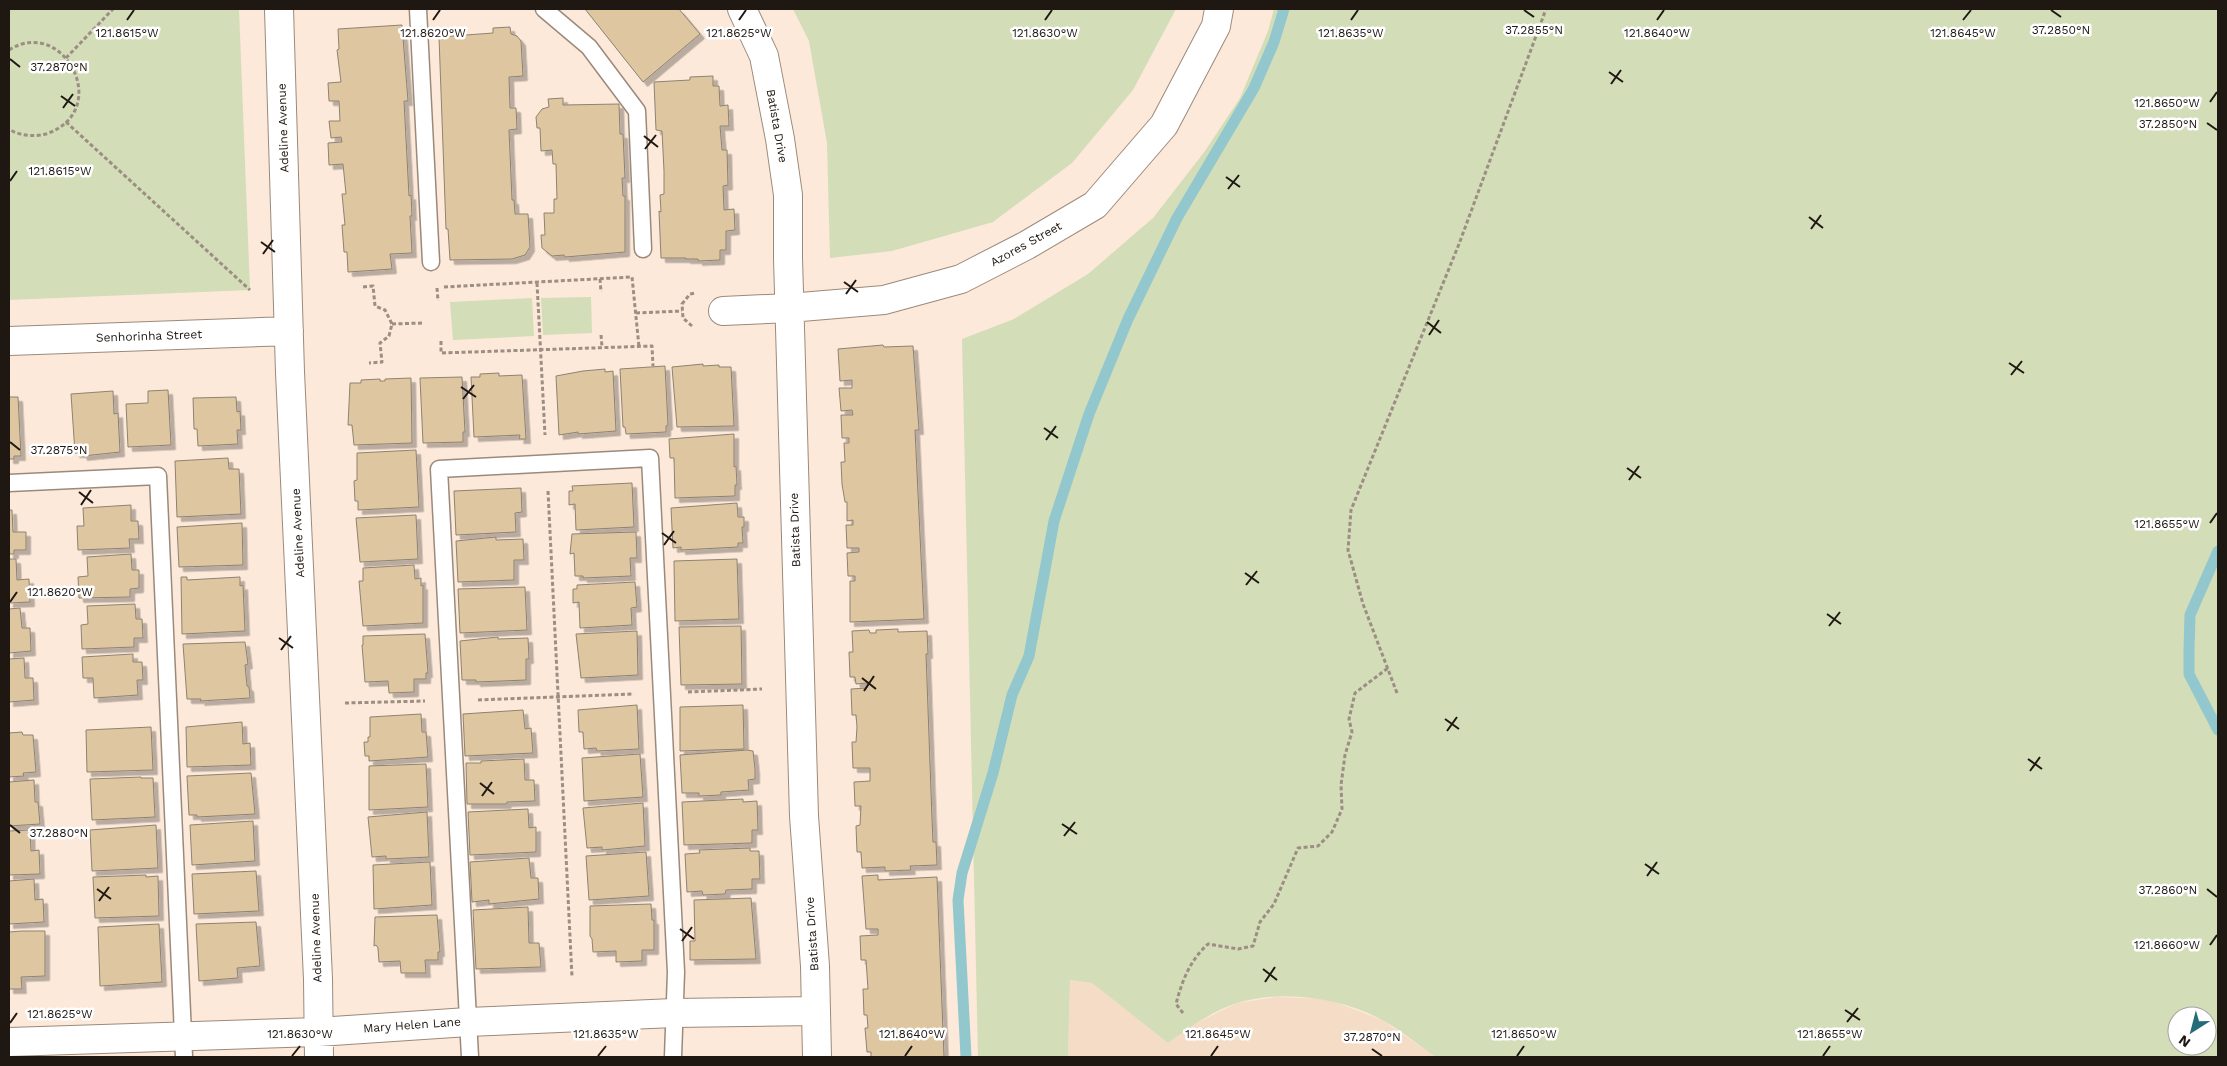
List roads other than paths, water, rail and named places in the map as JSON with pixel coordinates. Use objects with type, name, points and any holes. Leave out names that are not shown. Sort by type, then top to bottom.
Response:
[{"type":"street","name":"Adeline Avenue","points":[[279,9],[289,332],[318,979],[319,1045]]},
{"type":"street","name":"Batista Drive","points":[[742,9],[764,56],[780,139],[788,195],[789,308],[804,816],[815,966],[817,1057]]},
{"type":"street","name":"Azores Street","points":[[724,311],[884,300],[960,279],[1027,245],[1096,205],[1164,125],[1216,26],[1219,9]]},
{"type":"street","name":"Senhorinha Street","points":[[9,341],[289,332]]},
{"type":"street","name":"Mary Helen Lane","points":[[9,1042],[183,1047],[319,1045],[468,1022],[674,1013],[816,1011]]},
{"type":"lane","points":[[418,9],[431,262]]},
{"type":"lane","points":[[544,9],[589,47],[637,111],[643,249]]},
{"type":"lane","points":[[470,1057],[439,468],[650,458],[676,972],[674,1057]]},
{"type":"lane","points":[[9,483],[158,476],[183,1047]]},
{"type":"waterway","points":[[966,1057],[958,900],[962,873],[993,773],[1012,695],[1029,656],[1054,521],[1089,414],[1128,319],[1177,218],[1254,88],[1274,42],[1284,9]]},
{"type":"waterway","points":[[2218,551],[2190,615],[2189,651],[2189,674],[2218,730]]}]
